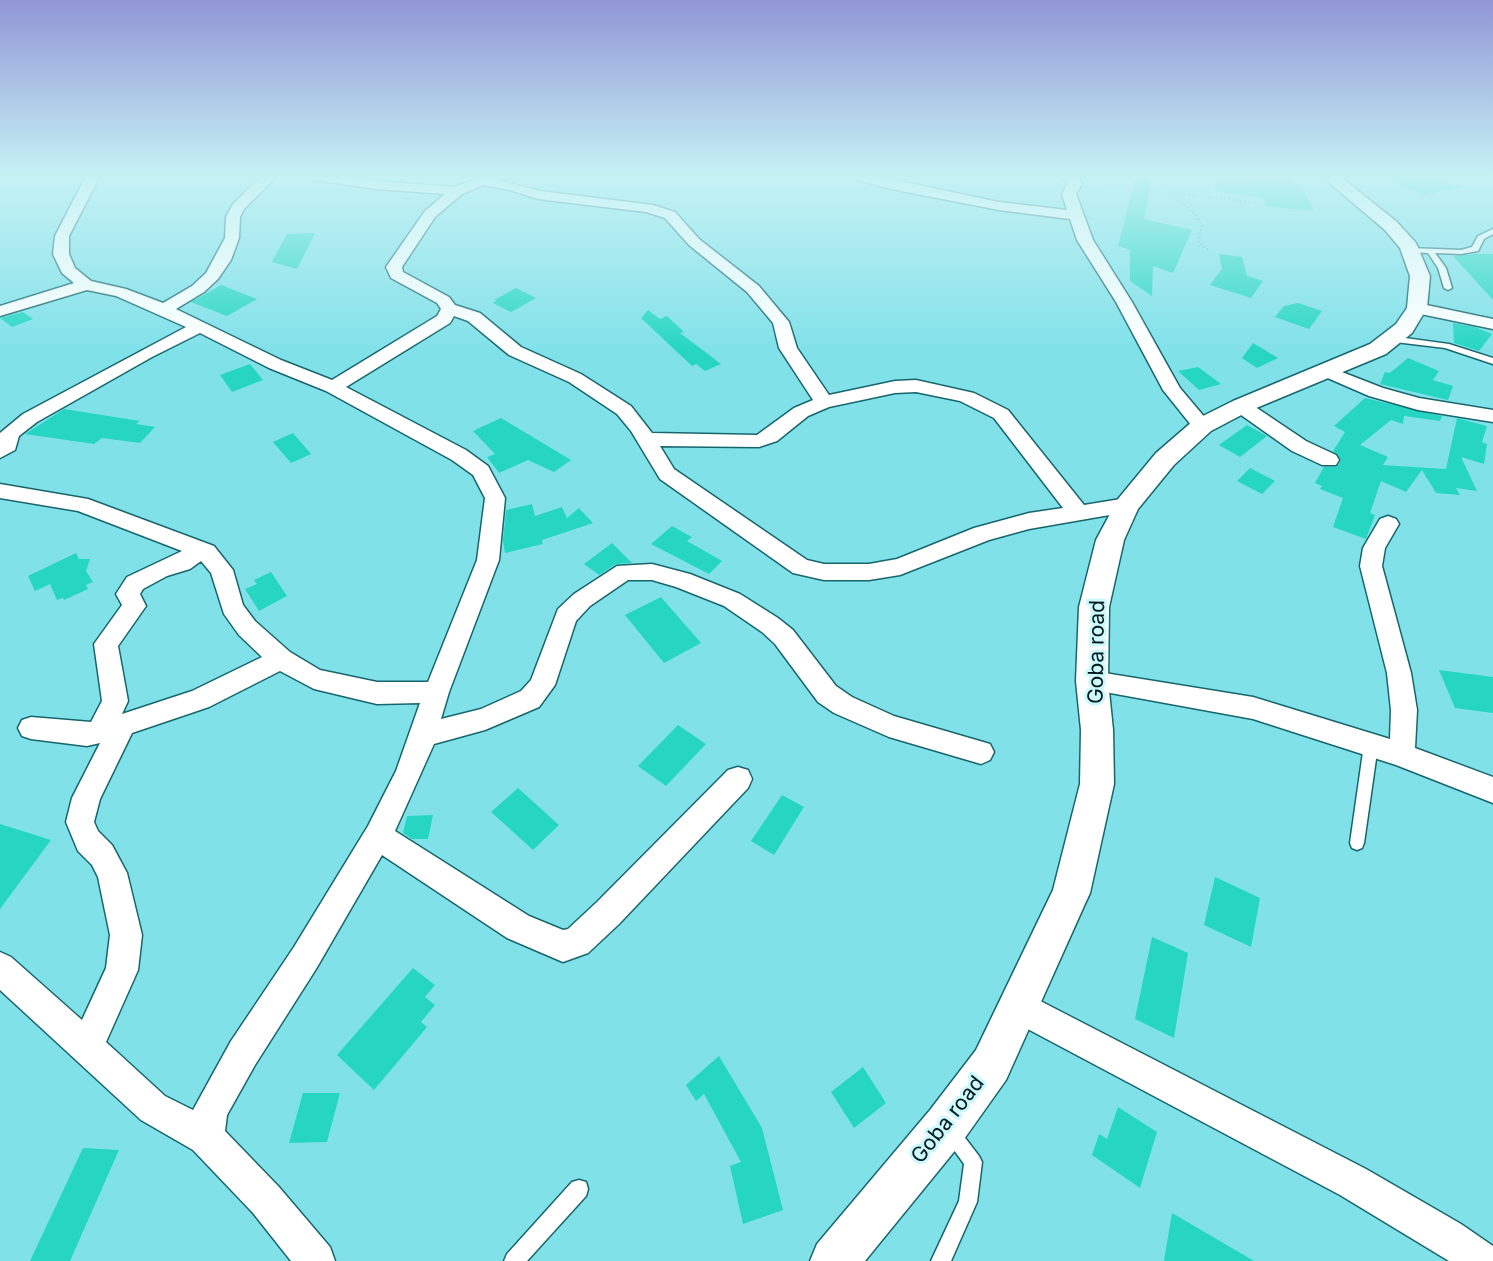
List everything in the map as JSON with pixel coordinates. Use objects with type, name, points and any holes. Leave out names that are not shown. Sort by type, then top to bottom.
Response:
[{"type":"street","points":[[64,233],[61,254],[68,270],[86,285],[120,292],[164,309],[275,364],[333,387],[459,455],[481,471],[495,498],[488,560],[436,692],[424,735],[408,775],[378,836],[305,958],[243,1053],[210,1111],[206,1137]]},
{"type":"street","points":[[164,309],[198,289],[212,276],[224,260],[232,233]]},
{"type":"street","points":[[418,233],[393,271],[443,300],[449,309],[474,317],[515,351],[575,378],[624,410],[646,439],[667,474],[801,567],[824,572],[869,572],[900,567],[982,534],[1029,521],[1127,505]]},
{"type":"street","points":[[686,233],[694,242],[753,289],[774,313],[785,331],[788,348],[824,402]]},
{"type":"street","points":[[1083,233],[1124,302],[1152,359],[1172,390],[1202,426]]},
{"type":"street","points":[[1399,233],[1420,251],[1417,308],[1490,326]]},
{"type":"street","points":[[0,311],[86,285]]},
{"type":"street","name":"Goba road","points":[[834,1261],[946,1126],[991,1065],[1071,893],[1097,784],[1097,730],[1092,681],[1094,607],[1110,540],[1127,505],[1165,459],[1202,426],[1241,406],[1329,372],[1378,350],[1404,328],[1417,308]]},
{"type":"street","points":[[333,387],[426,332],[444,319],[449,309]]},
{"type":"street","points":[[0,452],[8,445],[10,433],[30,418],[146,352],[199,327]]},
{"type":"street","points":[[1329,372],[1376,392],[1418,404],[1493,416]]},
{"type":"street","points":[[646,439],[759,441],[770,437],[801,412],[824,402],[895,387],[916,386],[967,397],[1001,414],[1078,512]]},
{"type":"street","points":[[1241,406],[1299,446],[1329,460]]},
{"type":"street","points":[[0,490],[81,504],[201,550],[222,570],[232,608],[247,628],[281,659],[314,679],[377,693],[436,692]]},
{"type":"street","points":[[1388,524],[1374,548],[1371,566],[1399,673],[1404,710],[1404,734],[1400,754]]},
{"type":"street","points":[[87,1047],[122,970],[126,935],[112,873],[102,855],[88,841],[80,822],[86,798],[111,729],[115,701],[108,670],[106,644],[134,606],[128,594],[135,583],[159,570],[182,563],[201,550]]},
{"type":"street","points":[[424,735],[485,719],[530,699],[542,685],[567,616],[582,600],[615,577],[625,572],[643,572],[682,580],[732,600],[770,625],[784,637],[810,675],[827,694],[843,705],[889,726],[981,752]]},
{"type":"street","points":[[31,728],[68,734],[111,729],[200,699],[281,659]]},
{"type":"street","points":[[1092,681],[1253,708],[1400,754],[1493,790]]},
{"type":"street","points":[[378,836],[518,927],[563,946],[577,942],[608,913],[738,779]]},
{"type":"street","points":[[0,968],[153,1108],[206,1137],[266,1200],[316,1261]]},
{"type":"street","points":[[1019,1006],[1353,1182],[1448,1237],[1482,1261]]},
{"type":"lane","points":[[1420,251],[1475,249],[1481,238],[1490,233]]},
{"type":"lane","points":[[1420,251],[1442,268],[1448,288]]},
{"type":"lane","points":[[1390,339],[1446,346],[1493,361]]},
{"type":"lane","points":[[1357,843],[1371,745]]},
{"type":"lane","points":[[941,1261],[968,1202],[973,1162],[946,1126]]},
{"type":"lane","points":[[514,1261],[579,1189]]},
{"type":"path","points":[[1200,233],[1198,241],[1208,250]]},
{"type":"building","points":[[315,233],[297,269],[272,262],[287,234]]},
{"type":"building","points":[[1121,233],[1191,233],[1173,273],[1153,266],[1152,296],[1130,281],[1130,250],[1118,246]]},
{"type":"building","points":[[1219,254],[1242,257],[1247,276],[1263,281],[1251,298],[1210,285],[1222,269]]},
{"type":"building","points":[[1493,254],[1493,300],[1453,256]]},
{"type":"building","points":[[221,285],[257,299],[227,316],[191,302]]},
{"type":"building","points":[[516,288],[536,298],[511,312],[493,303],[497,301],[494,300]]},
{"type":"building","points":[[1298,303],[1322,311],[1309,329],[1275,317],[1284,306]]},
{"type":"building","points":[[648,310],[660,319],[667,316],[684,332],[680,333],[721,364],[705,371],[696,364],[692,366],[641,318]]},
{"type":"building","points":[[23,312],[33,319],[12,327],[0,318]]},
{"type":"building","points":[[1453,323],[1475,327],[1492,334],[1479,351],[1454,343]]},
{"type":"building","points":[[1253,343],[1278,358],[1257,368],[1242,358]]},
{"type":"building","points":[[1408,358],[1439,371],[1433,380],[1453,386],[1448,400],[1380,384],[1385,372],[1390,373]]},
{"type":"building","points":[[250,364],[263,380],[232,392],[220,375]]},
{"type":"building","points":[[1198,367],[1221,384],[1199,390],[1178,371]]},
{"type":"building","points":[[1365,398],[1442,416],[1440,421],[1404,416],[1403,424],[1391,420],[1360,445],[1388,457],[1383,465],[1446,469],[1457,418],[1487,426],[1482,442],[1487,444],[1484,464],[1461,457],[1477,491],[1456,488],[1460,495],[1436,493],[1422,470],[1406,492],[1381,481],[1370,513],[1375,515],[1366,539],[1333,527],[1343,498],[1320,489],[1322,486],[1315,483],[1324,467],[1336,467],[1341,461],[1333,451],[1345,432],[1334,426]]},
{"type":"building","points":[[64,409],[140,421],[136,424],[155,427],[140,443],[102,438],[94,444],[25,434]]},
{"type":"building","points":[[501,418],[571,460],[554,472],[528,460],[499,473],[487,457],[495,454],[473,431]]},
{"type":"building","points":[[1247,425],[1267,436],[1240,457],[1219,445]]},
{"type":"building","points":[[293,433],[311,454],[291,463],[273,442]]},
{"type":"building","points":[[1250,468],[1275,481],[1262,494],[1237,481]]},
{"type":"building","points":[[532,504],[535,516],[562,507],[567,518],[579,508],[593,523],[542,540],[543,544],[505,553],[503,541],[506,510]]},
{"type":"building","points":[[672,526],[692,537],[687,541],[722,561],[709,574],[651,544]]},
{"type":"building","points":[[612,543],[632,563],[616,564],[599,575],[584,564]]},
{"type":"building","points":[[76,553],[79,559],[90,559],[86,571],[93,582],[86,585],[88,589],[64,600],[63,598],[57,600],[50,584],[35,591],[28,576]]},
{"type":"building","points":[[271,572],[287,596],[259,611],[245,589],[257,584],[254,580]]},
{"type":"building","points":[[661,597],[701,643],[664,663],[625,615]]},
{"type":"building","points":[[1439,670],[1493,677],[1493,713],[1455,708]]},
{"type":"building","points":[[678,725],[706,744],[666,786],[638,766]]},
{"type":"building","points":[[518,788],[559,825],[533,850],[491,812]]},
{"type":"building","points":[[782,795],[804,807],[774,855],[751,841]]},
{"type":"building","points":[[433,815],[428,839],[412,839],[403,833],[407,816]]},
{"type":"building","points":[[0,824],[51,840],[0,909]]},
{"type":"building","points":[[1215,877],[1260,898],[1251,947],[1204,925]]},
{"type":"building","points":[[1152,937],[1188,953],[1174,1038],[1135,1019]]},
{"type":"building","points":[[413,968],[435,985],[425,997],[435,1005],[421,1022],[427,1027],[374,1090],[337,1055]]},
{"type":"building","points":[[719,1056],[762,1128],[783,1210],[743,1224],[730,1166],[741,1162],[704,1094],[696,1101],[686,1085]]},
{"type":"building","points":[[863,1067],[886,1103],[854,1128],[831,1092]]},
{"type":"building","points":[[303,1093],[340,1093],[327,1142],[289,1143]]},
{"type":"building","points":[[1118,1107],[1157,1132],[1140,1188],[1092,1155],[1099,1134],[1107,1139]]},
{"type":"building","points":[[83,1148],[119,1150],[70,1261],[30,1261]]},
{"type":"building","points":[[1172,1213],[1254,1261],[1164,1261]]}]
